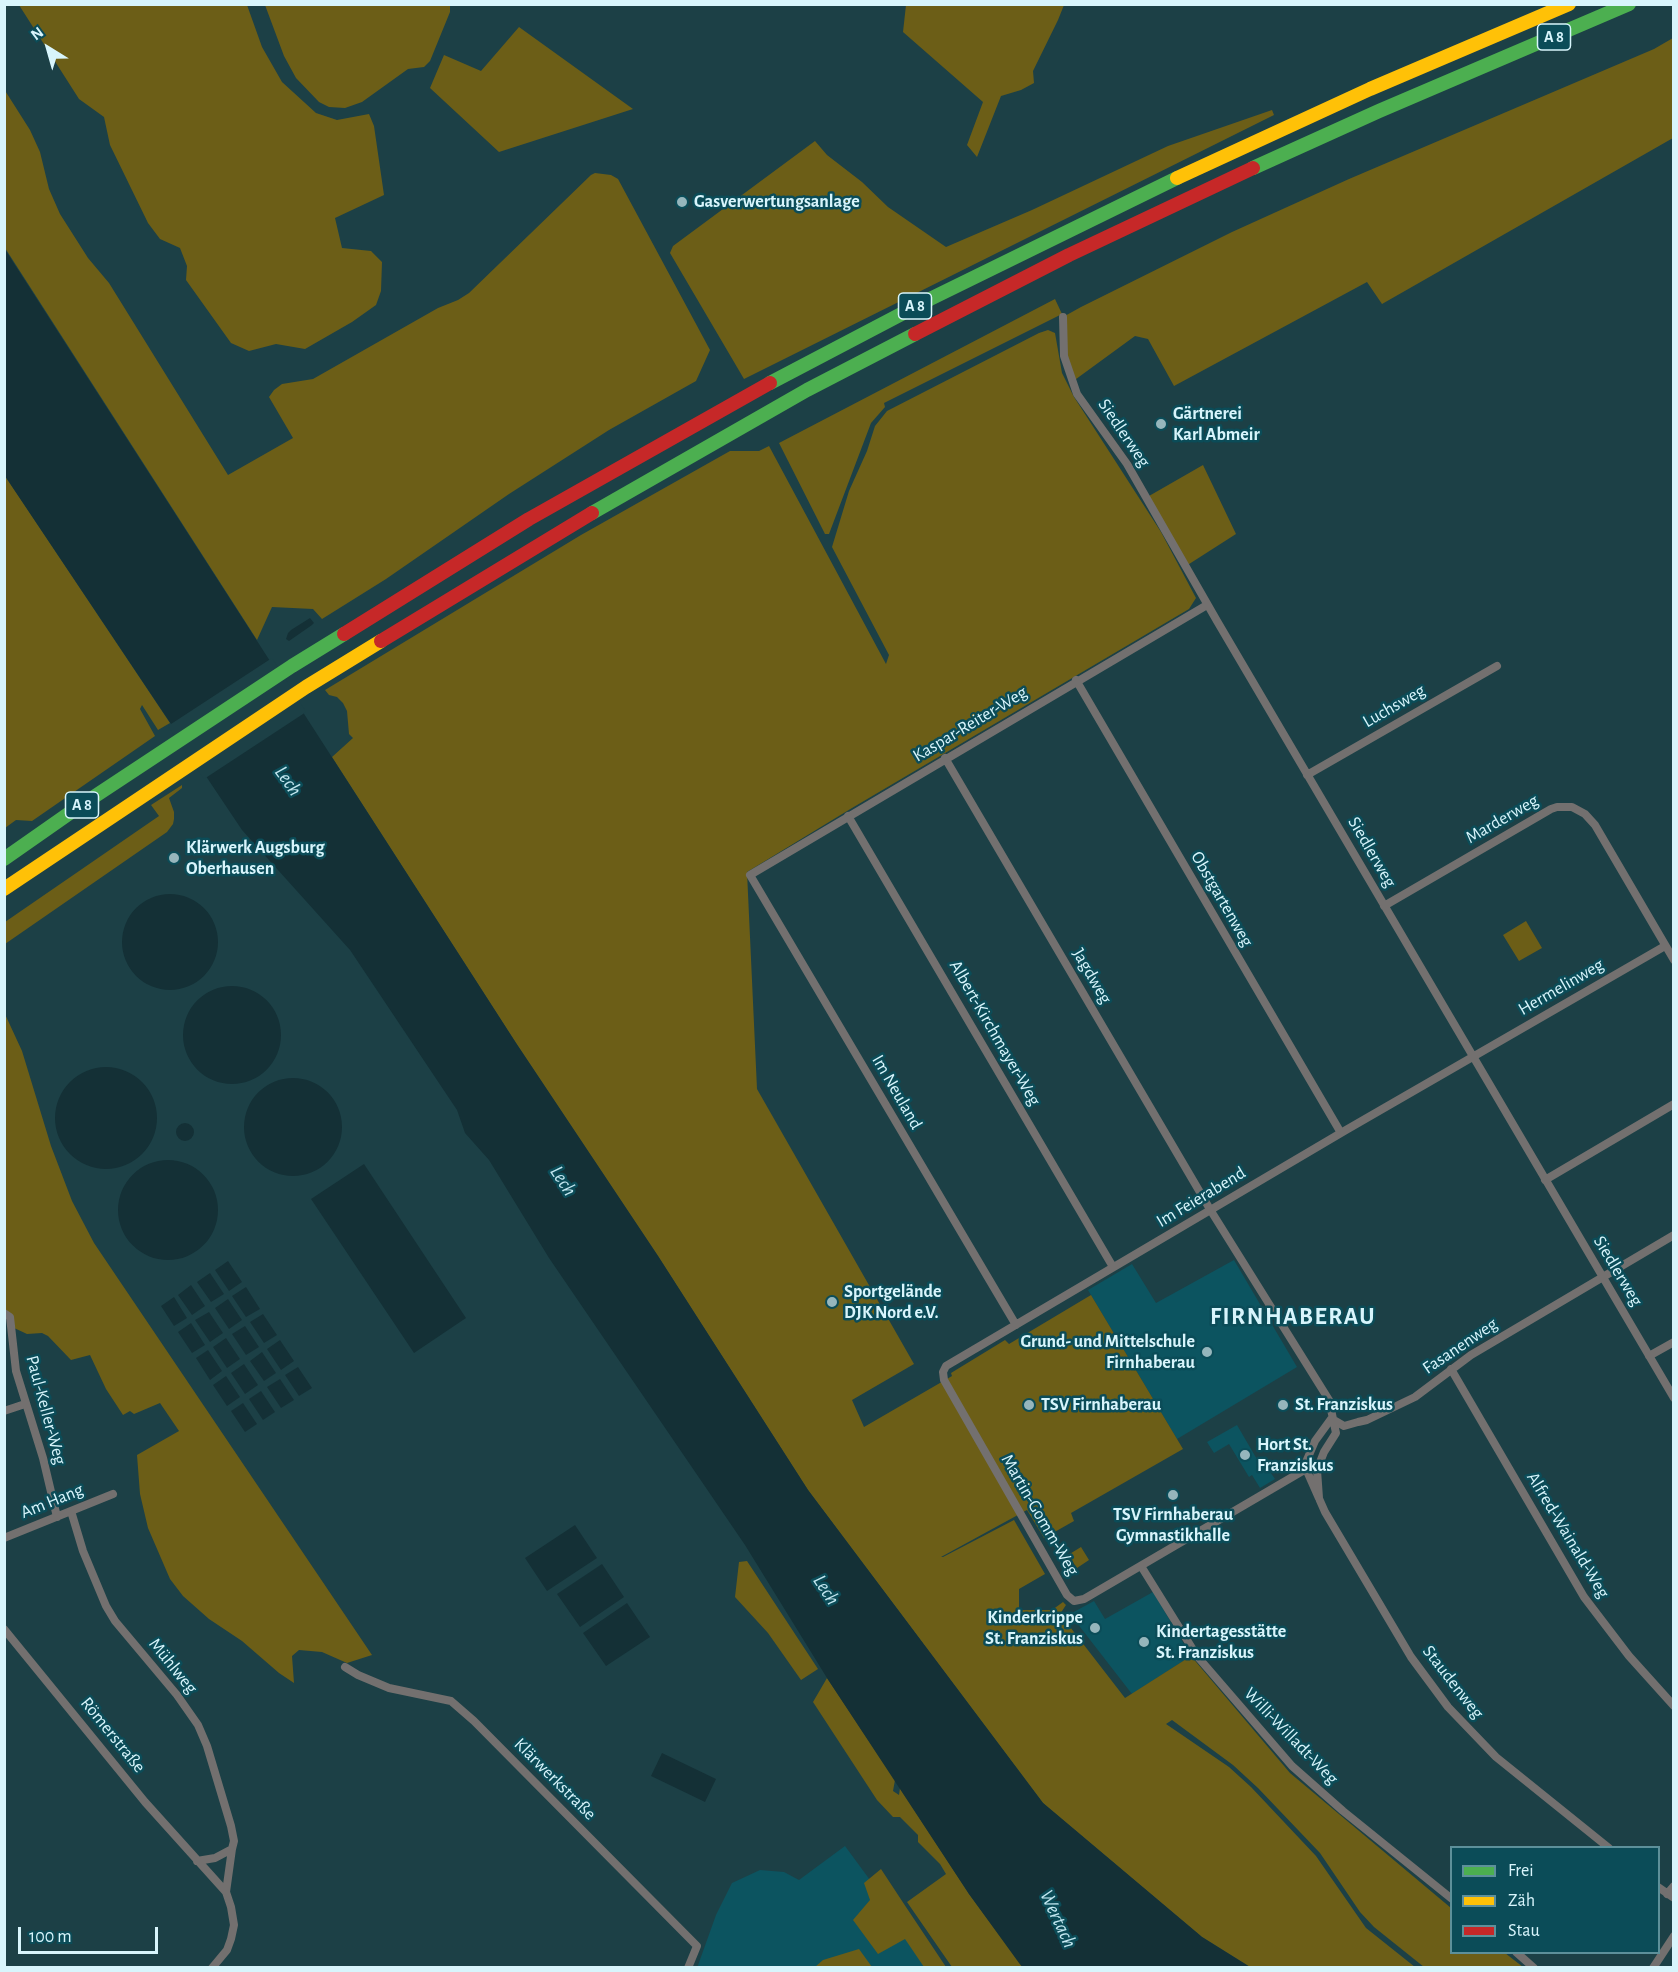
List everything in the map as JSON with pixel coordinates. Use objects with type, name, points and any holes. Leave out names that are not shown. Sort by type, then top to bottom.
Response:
[{"type":"highway","name":"A 8","points":[[4,859],[292,666],[539,513],[799,368],[1056,236],[1221,157],[1370,89],[1569,4]]},
{"type":"highway","name":"A 8","points":[[4,889],[306,687],[545,540],[807,390],[1069,255],[1219,184],[1379,111],[1629,4]]},
{"type":"street","name":"Siedlerweg","points":[[1063,317],[1064,357],[1077,394],[1127,464],[1207,605],[1674,1398]]},
{"type":"street","name":"Kaspar-Reiter-Weg","points":[[750,875],[1076,680],[1207,605]]},
{"type":"street","name":"Luchsweg","points":[[1307,775],[1497,666]]},
{"type":"street","name":"Obstgartenweg","points":[[1076,680],[1341,1133]]},
{"type":"street","name":"Jagdweg","points":[[945,758],[1211,1211],[1329,1400],[1331,1419]]},
{"type":"street","name":"Marderweg","points":[[1384,906],[1551,809],[1572,807],[1585,814],[1595,825],[1674,960]]},
{"type":"street","name":"Albert-Kirchmayer-Weg","points":[[848,816],[1113,1268]]},
{"type":"street","name":"Im Neuland","points":[[750,875],[1016,1326]]},
{"type":"street","name":"Hermelinweg","points":[[1473,1056],[1665,946]]},
{"type":"street","name":"Im Feierabend","points":[[946,1366],[1473,1056]]},
{"type":"street","points":[[1545,1180],[1674,1104]]},
{"type":"street","name":"Fasanenweg","points":[[1331,1419],[1344,1426],[1367,1420],[1415,1397],[1485,1346],[1674,1235]]},
{"type":"street","name":"Paul-Keller-Weg","points":[[4,1313],[9,1317],[14,1362],[43,1458],[57,1517]]},
{"type":"street","points":[[1649,1356],[1674,1342]]},
{"type":"street","name":"Martin-Gomm-Weg","points":[[946,1366],[943,1372],[944,1380],[1067,1595],[1074,1601],[1084,1599],[1306,1469]]},
{"type":"street","name":"Alfred-Wainald-Weg","points":[[1451,1369],[1584,1597],[1629,1656],[1674,1706]]},
{"type":"street","points":[[4,1411],[25,1404]]},
{"type":"street","points":[[1319,1498],[1306,1469],[1306,1462],[1315,1441],[1331,1419]]},
{"type":"street","points":[[1319,1498],[1317,1470],[1324,1452],[1336,1433],[1331,1419]]},
{"type":"street","name":"Am Hang","points":[[4,1538],[112,1494]]},
{"type":"street","name":"Staudenweg","points":[[1319,1498],[1325,1512],[1411,1657],[1448,1707],[1496,1757],[1607,1846]]},
{"type":"street","name":"Mühlweg","points":[[71,1511],[87,1562],[106,1606],[115,1621],[177,1695],[198,1725],[207,1746],[231,1826],[234,1841],[232,1849]]},
{"type":"street","name":"Willi-Willadt-Weg","points":[[1141,1566],[1197,1656],[1292,1766],[1343,1811],[1450,1897]]},
{"type":"street","name":"Römerstraße","points":[[4,1629],[145,1802],[226,1892],[234,1925],[226,1950],[212,1968]]},
{"type":"street","name":"Klärwerkstraße","points":[[345,1667],[389,1688],[451,1701],[466,1714],[697,1946],[688,1968]]},
{"type":"street","points":[[196,1861],[215,1858],[232,1849]]},
{"type":"street","name":"Römerstraße","points":[[226,1892],[232,1849]]},
{"type":"street","points":[[1670,1896],[1674,1886]]},
{"type":"street","points":[[1653,1968],[1674,1936]]},
{"type":"street","points":[[1517,1954],[1534,1968]]},
{"type":"shaded area","points":[[450,4],[450,12],[430,61],[424,67],[408,69],[362,102],[345,108],[329,107],[319,102],[296,78],[284,56],[265,5]]},
{"type":"shaded area","points":[[19,5],[247,5],[262,47],[282,82],[316,113],[337,120],[369,114],[374,126],[384,195],[335,218],[342,248],[371,251],[382,262],[381,291],[376,305],[352,322],[305,349],[276,344],[249,351],[231,343],[186,280],[187,266],[180,248],[160,239],[148,223],[110,145],[104,117],[79,99]]},
{"type":"shaded area","points":[[906,5],[1064,5],[1033,71],[1034,83],[1001,96],[977,157],[967,145],[983,102],[903,32]]},
{"type":"shaded area","points":[[519,27],[633,109],[499,152],[430,88],[444,55],[481,71]]},
{"type":"shaded area","points":[[1673,38],[1673,138],[1382,304],[1367,282],[1174,386],[1148,339],[1135,336],[1072,382],[1064,356],[1063,317],[1232,232],[1349,179],[1654,49]]},
{"type":"shaded area","points":[[4,89],[30,130],[40,152],[49,189],[60,214],[88,258],[109,283],[228,475],[293,438],[269,397],[274,390],[282,384],[313,379],[438,308],[469,293],[595,173],[611,175],[618,179],[710,350],[696,381],[609,430],[322,619],[313,609],[272,607],[257,640],[5,248]]},
{"type":"shaded area","points":[[1272,110],[1274,115],[744,379],[670,253],[673,246],[815,141],[827,155],[862,182],[888,207],[946,247],[1032,210],[1168,146]]},
{"type":"shaded area","points":[[1055,299],[1062,314],[884,403],[885,407],[871,423],[829,534],[825,534],[779,443]]},
{"type":"shaded area","points":[[1048,330],[1055,333],[1062,373],[1074,397],[1161,532],[1196,598],[1189,609],[747,872],[757,1089],[914,1364],[852,1400],[864,1427],[952,1376],[951,1373],[1005,1340],[1009,1344],[1091,1295],[1183,1449],[1071,1513],[1074,1521],[1044,1538],[1027,1510],[941,1557],[1014,1520],[1045,1574],[1019,1589],[1019,1610],[1052,1610],[1063,1602],[1066,1605],[1060,1614],[1125,1698],[1191,1656],[1290,1773],[1450,1907],[1450,1954],[1506,1954],[1523,1967],[1424,1967],[1374,1927],[1360,1912],[1320,1853],[1258,1788],[1233,1765],[1172,1720],[1166,1724],[1229,1767],[1251,1787],[1316,1856],[1366,1928],[1415,1967],[1250,1967],[1202,1937],[1043,1803],[808,1490],[332,757],[353,738],[349,734],[347,711],[343,703],[325,690],[581,535],[730,451],[759,451],[769,446],[886,664],[889,655],[832,547],[849,491],[867,451],[875,426],[887,411]]},
{"type":"shaded area","points":[[1203,465],[1236,534],[1186,566],[1149,496]]},
{"type":"shaded area","points":[[5,476],[170,723],[158,730],[142,705],[140,709],[155,736],[32,821],[16,820],[5,828]]},
{"type":"shaded area","points":[[182,785],[182,788],[169,798],[174,819],[167,832],[5,944],[5,922],[159,816],[151,805]]},
{"type":"shaded area","points":[[1526,921],[1542,948],[1519,961],[1503,935]]},
{"type":"shaded area","points":[[4,1012],[22,1051],[51,1146],[72,1201],[94,1243],[372,1655],[347,1663],[322,1652],[299,1650],[292,1656],[294,1683],[242,1641],[209,1619],[183,1596],[170,1579],[148,1528],[140,1494],[137,1455],[179,1431],[160,1403],[134,1414],[130,1411],[123,1415],[106,1389],[90,1355],[71,1360],[48,1336],[42,1333],[27,1334],[12,1327],[4,1313]]},
{"type":"shaded area","name":"Grund- und Mittelschule Firnhaberau","points":[[1234,1260],[1297,1367],[1177,1439],[1088,1290],[1132,1264],[1156,1303]]},
{"type":"shaded area","name":"Hort St. Franziskus","points":[[1237,1425],[1258,1461],[1262,1460],[1275,1479],[1260,1488],[1252,1475],[1249,1477],[1229,1444],[1214,1453],[1207,1442]]},
{"type":"shaded area","points":[[1081,1547],[1089,1560],[1077,1568],[1068,1555]]},
{"type":"shaded area","points":[[747,1561],[818,1669],[801,1680],[768,1633],[735,1597],[739,1562]]},
{"type":"shaded area","name":"Kindertagesstätte St. Franziskus","points":[[1153,1592],[1191,1656],[1132,1694],[1070,1614],[1094,1601],[1105,1619]]},
{"type":"shaded area","points":[[827,1678],[895,1780],[893,1791],[899,1795],[900,1788],[969,1894],[1023,1967],[952,1967],[907,1902],[946,1874],[940,1864],[918,1842],[918,1835],[900,1817],[893,1817],[877,1800],[813,1702]]},
{"type":"shaded area","points":[[845,1846],[934,1967],[697,1968],[716,1915],[732,1883],[760,1870],[784,1872],[799,1880]]},
{"type":"shaded area","points":[[881,1869],[946,1967],[924,1967],[905,1939],[878,1954],[853,1920],[870,1900],[864,1883]]},
{"type":"shaded area","points":[[859,1949],[872,1967],[815,1967],[823,1960]]},
{"type":"water","points":[[4,248],[516,1043],[658,1256],[808,1490],[1043,1803],[1202,1937],[1250,1967],[1023,1968],[1019,1963],[969,1894],[827,1678],[745,1545],[549,1258],[489,1160],[465,1133],[457,1110],[350,950],[242,830],[5,476]]},
{"type":"water","points":[[310,618],[314,623],[312,625],[289,641],[286,639],[291,630]]},
{"type":"water","points":[[170,894],[188,897],[204,908],[215,924],[218,942],[215,960],[204,976],[188,987],[170,990],[152,987],[136,976],[125,960],[122,942],[125,924],[136,908],[152,897]]},
{"type":"water","points":[[232,986],[251,990],[267,1000],[277,1016],[281,1035],[277,1054],[267,1070],[251,1080],[232,1084],[213,1080],[197,1070],[187,1054],[183,1035],[187,1016],[197,1000],[213,990]]},
{"type":"water","points":[[106,1067],[135,1075],[149,1089],[157,1118],[149,1147],[135,1161],[106,1169],[77,1161],[63,1147],[55,1118],[63,1089],[77,1075]]},
{"type":"water","points":[[293,1078],[303,1079],[320,1086],[334,1100],[341,1117],[341,1137],[334,1154],[320,1168],[303,1175],[293,1176],[283,1175],[266,1168],[252,1154],[245,1137],[244,1127],[245,1117],[252,1100],[266,1086],[283,1079]]},
{"type":"water","points":[[185,1123],[191,1126],[194,1132],[191,1138],[185,1141],[179,1138],[176,1132],[179,1126]]},
{"type":"water","points":[[168,1160],[187,1163],[204,1174],[215,1191],[218,1210],[215,1229],[204,1246],[187,1257],[168,1260],[149,1257],[132,1246],[121,1229],[118,1210],[121,1191],[132,1174],[149,1163]]},
{"type":"water","points":[[364,1164],[466,1318],[414,1353],[311,1199]]},
{"type":"water","points":[[228,1261],[242,1282],[229,1291],[215,1270]]},
{"type":"water","points":[[210,1273],[224,1294],[211,1302],[197,1282]]},
{"type":"water","points":[[191,1285],[205,1306],[192,1315],[178,1295]]},
{"type":"water","points":[[246,1287],[260,1309],[246,1317],[232,1296]]},
{"type":"water","points":[[174,1297],[187,1318],[174,1326],[161,1306]]},
{"type":"water","points":[[228,1299],[242,1320],[229,1329],[215,1308]]},
{"type":"water","points":[[209,1312],[223,1333],[210,1342],[195,1320]]},
{"type":"water","points":[[263,1314],[277,1335],[264,1343],[250,1322]]},
{"type":"water","points":[[191,1323],[205,1345],[192,1353],[178,1332]]},
{"type":"water","points":[[245,1326],[259,1347],[246,1355],[232,1334]]},
{"type":"water","points":[[226,1338],[240,1359],[227,1368],[213,1347]]},
{"type":"water","points":[[280,1340],[294,1361],[281,1370],[267,1349]]},
{"type":"water","points":[[208,1350],[222,1371],[210,1380],[196,1358]]},
{"type":"water","points":[[262,1352],[276,1373],[264,1381],[250,1361]]},
{"type":"water","points":[[244,1364],[258,1385],[245,1394],[231,1373]]},
{"type":"water","points":[[298,1367],[312,1388],[299,1396],[285,1375]]},
{"type":"water","points":[[226,1376],[240,1397],[227,1406],[213,1385]]},
{"type":"water","points":[[280,1379],[294,1400],[281,1408],[267,1387]]},
{"type":"water","points":[[261,1391],[275,1412],[263,1420],[249,1399]]},
{"type":"water","points":[[243,1403],[257,1424],[245,1432],[231,1411]]},
{"type":"water","points":[[575,1525],[597,1558],[547,1591],[525,1558]]},
{"type":"water","points":[[602,1564],[624,1597],[580,1627],[557,1594]]},
{"type":"water","points":[[627,1603],[650,1637],[606,1666],[583,1633]]},
{"type":"water","points":[[662,1753],[716,1779],[705,1802],[651,1776]]},
{"type":"pier","points":[[272,658],[306,712],[204,779],[168,726]]},
{"type":"traffic: fast","points":[[1253,168],[1379,111],[1629,4]]},
{"type":"traffic: fast","points":[[770,383],[930,299],[1177,178]]},
{"type":"traffic: fast","points":[[592,513],[807,390],[915,334]]},
{"type":"traffic: fast","points":[[4,859],[74,810],[344,634]]},
{"type":"traffic: slow","points":[[1177,178],[1370,89],[1569,4]]},
{"type":"traffic: slow","points":[[4,889],[306,687],[381,641]]},
{"type":"traffic: jam","points":[[915,334],[1069,255],[1253,168]]},
{"type":"traffic: jam","points":[[344,634],[529,519],[770,383]]},
{"type":"traffic: jam","points":[[381,641],[592,513]]},
{"type":"place","name":"Gasverwertungsanlage","points":[[682,202]]},
{"type":"place","name":"Gärtnerei Karl Abmeir","points":[[1161,424]]},
{"type":"place","name":"Klärwerk Augsburg Oberhausen","points":[[174,858]]},
{"type":"place","name":"Sportgelände DJK Nord e.V.","points":[[832,1302]]},
{"type":"place","name":"Grund- und Mittelschule Firnhaberau","points":[[1207,1352]]},
{"type":"place","name":"TSV Firnhaberau","points":[[1029,1405]]},
{"type":"place","name":"St. Franziskus","points":[[1283,1405]]},
{"type":"place","name":"Hort St. Franziskus","points":[[1245,1455]]},
{"type":"place","name":"TSV Firnhaberau Gymnastikhalle","points":[[1173,1495]]},
{"type":"place","name":"Kinderkrippe St. Franziskus","points":[[1095,1628]]},
{"type":"place","name":"Kindertagesstätte St. Franziskus","points":[[1144,1642]]},
{"type":"district","name":"FIRNHABERAU","points":[[1293,1317]]},
{"type":"water label","name":"Lech","points":[[288,781]]},
{"type":"water label","name":"Lech","points":[[563,1181]]},
{"type":"water label","name":"Lech","points":[[826,1590]]},
{"type":"water label","name":"Wertach","points":[[1058,1919]]}]
